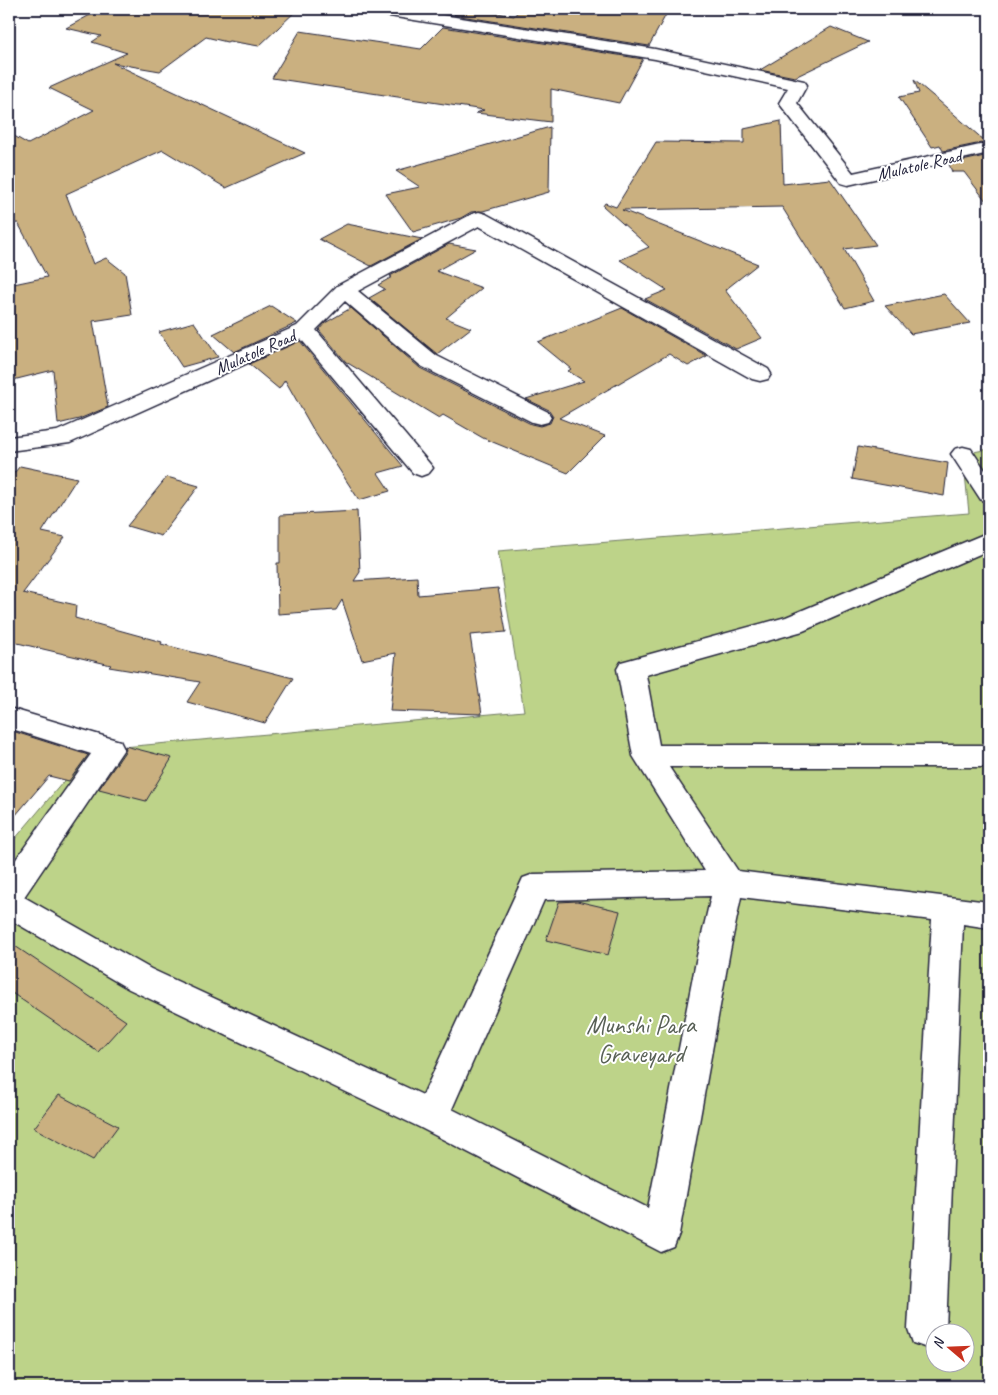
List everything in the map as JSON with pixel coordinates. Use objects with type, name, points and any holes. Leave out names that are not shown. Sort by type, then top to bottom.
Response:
[{"type":"street","name":"Mulatole Road","points":[[377,9],[655,54],[798,84],[788,103],[848,178],[862,178],[989,148]]},
{"type":"street","name":"Mulatole Road","points":[[9,444],[62,438],[304,330],[344,290],[479,218],[760,374]]},
{"type":"street","points":[[344,290],[429,361],[540,417]]},
{"type":"street","points":[[304,330],[421,468]]},
{"type":"street","points":[[963,454],[989,494]]},
{"type":"street","points":[[9,904],[140,979],[430,1116],[661,1234],[713,956],[729,884],[647,756],[631,669],[794,624],[989,540]]},
{"type":"street","points":[[9,718],[110,749],[9,893]]},
{"type":"street","points":[[647,756],[989,756]]},
{"type":"street","points":[[430,1116],[534,887],[729,884],[989,915]]},
{"type":"street","points":[[927,1322],[948,909]]},
{"type":"green space","name":"Munshi Para Graveyard","points":[[989,449],[989,1380],[962,1386],[9,1386],[9,846],[90,750],[524,711],[498,551],[969,513],[963,454]]},
{"type":"building","points":[[101,9],[298,9],[259,46],[206,37],[160,71],[113,63],[305,153],[226,188],[163,150],[66,194],[93,264],[106,258],[125,273],[132,315],[93,321],[108,407],[79,419],[58,424],[53,370],[9,381],[9,285],[47,277],[18,223],[9,224],[9,133],[28,144],[94,110],[49,88],[127,53],[92,42],[101,36],[66,28]]},
{"type":"building","points":[[461,9],[475,9],[514,16],[520,9],[669,9],[649,46],[454,15]]},
{"type":"building","points":[[443,27],[643,59],[619,103],[551,89],[551,122],[476,113],[484,110],[272,78],[300,31],[421,49]]},
{"type":"building","points":[[831,27],[868,42],[795,77],[760,70]]},
{"type":"building","points":[[914,80],[986,142],[943,151],[940,145],[932,147],[899,97],[919,93]]},
{"type":"building","points":[[781,121],[783,184],[830,179],[876,245],[844,249],[874,301],[845,308],[782,207],[622,210],[758,264],[725,290],[762,338],[736,349],[645,299],[667,290],[620,260],[649,247],[603,206],[605,203],[616,207],[656,142],[744,143],[744,129]]},
{"type":"building","points":[[550,127],[549,192],[483,211],[471,212],[461,218],[413,232],[386,194],[420,187],[396,171]]},
{"type":"building","points":[[989,155],[989,205],[964,172],[952,172],[949,164]]},
{"type":"building","points":[[347,224],[422,239],[371,266],[319,239]]},
{"type":"building","points":[[449,244],[476,249],[436,271],[482,288],[446,318],[471,328],[437,354],[369,298],[385,289],[378,285],[392,277],[390,276]]},
{"type":"building","points":[[944,294],[970,323],[911,334],[885,306]]},
{"type":"building","points":[[271,306],[297,323],[234,352],[213,334]]},
{"type":"building","points":[[351,308],[420,368],[531,424],[540,426],[550,423],[553,416],[549,410],[526,399],[584,381],[568,371],[571,369],[538,342],[622,308],[707,356],[688,366],[669,354],[559,418],[605,436],[568,473],[483,438],[443,415],[439,418],[346,362],[319,330],[325,323]]},
{"type":"building","points":[[194,322],[218,357],[182,367],[159,332]]},
{"type":"building","points":[[300,341],[403,466],[378,473],[390,491],[359,500],[314,431],[285,380],[279,389],[249,364]]},
{"type":"building","points":[[858,447],[948,463],[944,496],[852,479]]},
{"type":"building","points":[[20,466],[77,478],[42,532],[65,537],[23,593],[76,605],[75,618],[162,642],[161,644],[293,678],[265,723],[187,702],[200,682],[109,667],[111,665],[9,641],[9,479]]},
{"type":"building","points":[[167,477],[199,486],[161,536],[127,526]]},
{"type":"building","points":[[357,511],[360,572],[354,581],[417,577],[418,595],[498,588],[506,632],[470,635],[482,714],[390,711],[396,653],[362,660],[342,600],[336,610],[278,614],[277,563],[280,563],[280,515]]},
{"type":"building","points":[[9,730],[88,755],[69,781],[49,776],[9,823]]},
{"type":"building","points":[[125,746],[172,758],[146,801],[99,789],[126,750]]},
{"type":"building","points":[[577,901],[620,911],[608,955],[546,940],[559,902]]},
{"type":"building","points":[[9,942],[126,1021],[98,1052],[9,991]]},
{"type":"building","points":[[59,1095],[118,1126],[93,1160],[34,1128]]}]
